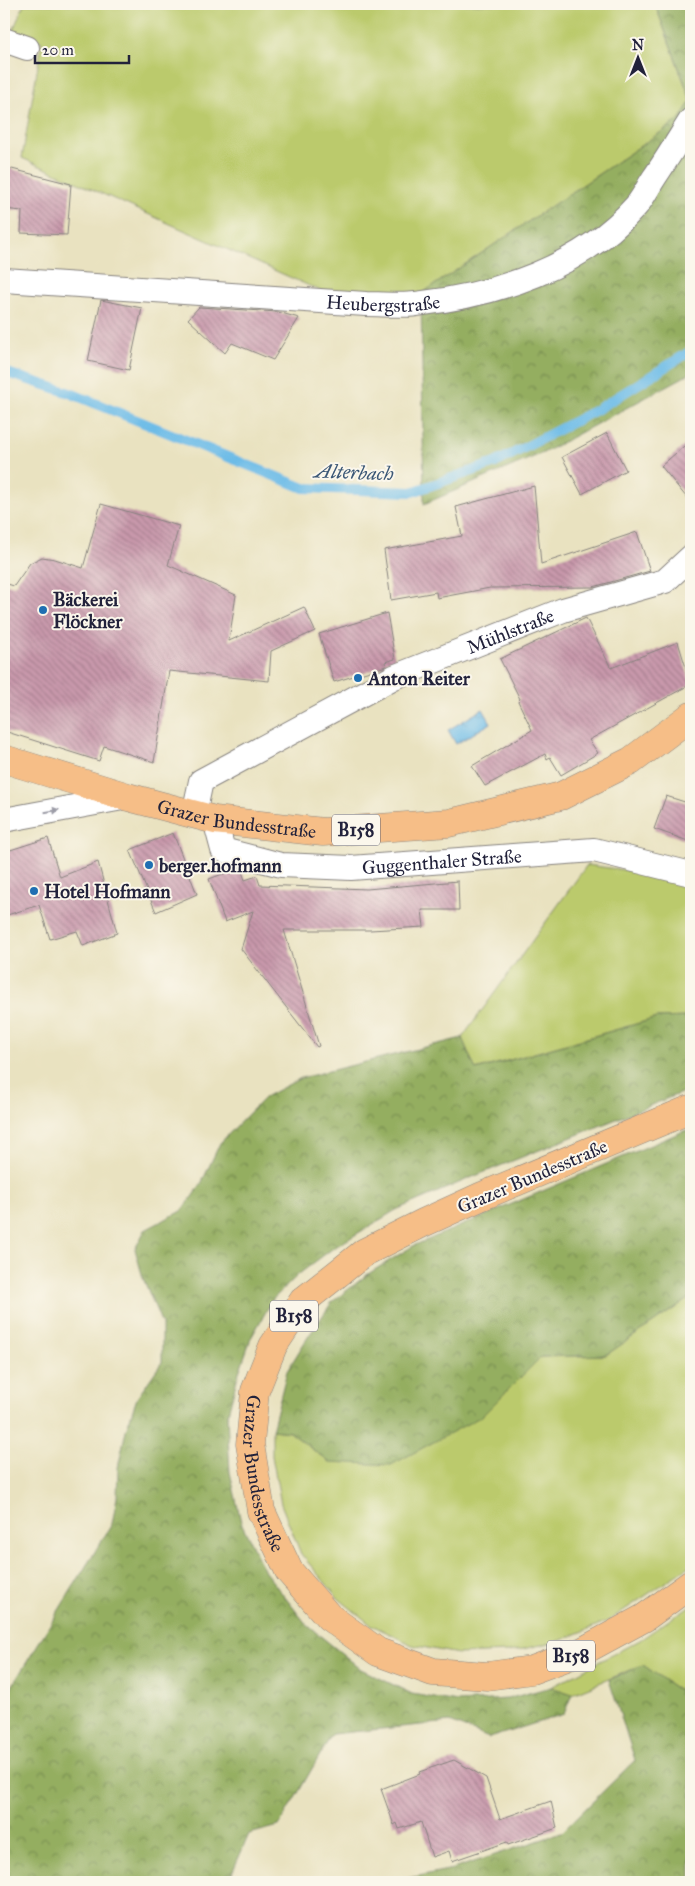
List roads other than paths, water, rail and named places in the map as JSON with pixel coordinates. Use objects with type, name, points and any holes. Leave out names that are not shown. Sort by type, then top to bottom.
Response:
[{"type":"main road","name":"Grazer Bundesstraße","points":[[4,759],[128,797],[204,817],[323,832],[449,823],[561,796],[631,761],[691,716]]},
{"type":"main road","name":"Grazer Bundesstraße","points":[[691,1109],[480,1197],[365,1252],[303,1301],[274,1346],[255,1391],[250,1444],[261,1512],[289,1570],[329,1617],[378,1652],[433,1672],[487,1676],[532,1670],[584,1651],[644,1618],[691,1584]]},
{"type":"street","points":[[4,40],[26,48]]},
{"type":"street","name":"Heubergstraße","points":[[4,280],[366,304],[414,304],[462,297],[503,286],[548,270],[593,244],[614,228],[637,205],[691,120]]},
{"type":"street","name":"Mühlstraße","points":[[204,817],[200,781],[394,677],[563,610],[665,581],[691,557]]},
{"type":"street","points":[[4,820],[128,797]]},
{"type":"street","name":"Guggenthaler Straße","points":[[204,817],[223,850],[281,865],[351,868],[594,850],[691,874]]},
{"type":"water","points":[[483,709],[491,723],[456,744],[448,730]]},
{"type":"waterway","name":"Alterbach","points":[[4,372],[70,393],[304,488],[412,492],[495,463],[598,409],[691,351]]},
{"type":"place","name":"Bäckerei Flöckner","points":[[43,610]]},
{"type":"place","name":"Anton Reiter","points":[[358,678]]},
{"type":"place","name":"berger.hofmann","points":[[149,865]]},
{"type":"place","name":"Hotel Hofmann","points":[[34,891]]}]
